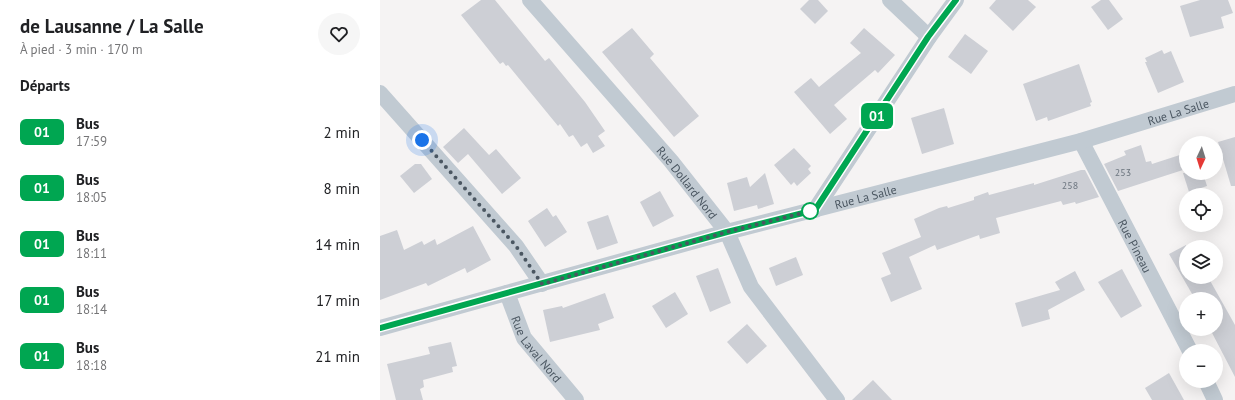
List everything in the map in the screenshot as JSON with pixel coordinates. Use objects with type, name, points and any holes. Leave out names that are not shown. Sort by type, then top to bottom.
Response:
[{"type":"street","name":"Rue Dollard Nord","points":[[530,0],[671,162],[727,232],[752,287],[837,400]]},
{"type":"street","points":[[890,0],[928,37]]},
{"type":"street","points":[[815,210],[928,37],[956,0]]},
{"type":"street","points":[[380,93],[516,246],[542,284]]},
{"type":"street","name":"Rue La Salle","points":[[380,328],[727,232],[1081,141],[1235,94]]},
{"type":"street","name":"Rue Pineau","points":[[1081,141],[1186,344]]},
{"type":"street","name":"Rue Laval Nord","points":[[506,293],[524,338],[576,400]]},
{"type":"street","points":[[1209,388],[1215,400]]},
{"type":"building","points":[[481,0],[495,0],[545,61],[549,58],[585,102],[605,131],[598,136],[605,146],[593,153],[587,143],[581,147],[573,135],[569,137],[560,124],[558,126],[508,65],[506,66],[503,62],[500,64],[461,15]]},
{"type":"building","points":[[809,0],[818,0],[828,11],[815,24],[800,9]]},
{"type":"building","points":[[996,0],[1028,0],[1036,7],[1013,31],[989,8]]},
{"type":"building","points":[[1101,0],[1109,0],[1123,19],[1108,30],[1091,7]]},
{"type":"building","points":[[1200,0],[1228,0],[1233,13],[1221,17],[1224,28],[1190,37],[1180,6]]},
{"type":"building","points":[[632,28],[654,54],[650,58],[699,116],[674,137],[602,52]]},
{"type":"building","points":[[864,28],[895,55],[878,73],[875,70],[834,105],[847,119],[830,134],[794,92],[811,78],[819,87],[861,53],[850,43]]},
{"type":"building","points":[[965,34],[988,51],[971,74],[948,57]]},
{"type":"building","points":[[1162,50],[1164,54],[1171,51],[1184,82],[1158,93],[1145,62],[1147,62],[1145,58]]},
{"type":"building","points":[[1079,64],[1092,102],[1090,103],[1091,106],[1048,121],[1047,117],[1036,121],[1023,84]]},
{"type":"building","points":[[944,108],[954,144],[922,154],[911,118]]},
{"type":"building","points":[[464,128],[489,155],[496,149],[521,178],[502,194],[468,154],[458,163],[443,147]]},
{"type":"building","points":[[1235,137],[1235,186],[1231,186],[1223,159],[1223,141]]},
{"type":"building","points":[[1141,145],[1146,162],[1151,161],[1152,164],[1179,155],[1179,171],[1118,191],[1104,164],[1126,155],[1124,151]]},
{"type":"building","points":[[794,148],[811,166],[808,169],[811,173],[797,186],[794,182],[791,185],[774,165]]},
{"type":"building","points":[[415,164],[421,164],[432,179],[414,193],[400,176]]},
{"type":"building","points":[[1085,170],[1099,197],[1076,204],[1075,202],[1063,205],[1061,201],[996,218],[1000,233],[980,239],[979,235],[937,250],[935,245],[909,257],[922,289],[891,302],[881,278],[891,274],[882,253],[921,237],[914,219],[939,208],[947,206],[948,208],[974,200],[974,197],[988,192],[989,195],[1034,183],[1034,185]]},
{"type":"building","points":[[765,173],[774,204],[758,209],[757,205],[734,211],[727,183],[747,177],[750,187]]},
{"type":"building","points":[[1185,180],[1205,180],[1207,186],[1201,188],[1188,188]]},
{"type":"building","points":[[660,191],[674,216],[653,227],[640,202]]},
{"type":"building","points":[[547,208],[553,217],[556,215],[567,232],[545,247],[528,221]]},
{"type":"building","points":[[608,215],[618,243],[597,250],[587,222]]},
{"type":"building","points":[[473,226],[491,260],[467,273],[465,268],[428,286],[426,283],[380,300],[380,236],[397,230],[404,250],[422,241],[424,245],[435,239],[437,245]]},
{"type":"building","points":[[1179,249],[1179,271],[1169,254]]},
{"type":"building","points":[[796,257],[803,275],[776,286],[769,268]]},
{"type":"building","points":[[718,268],[731,303],[710,312],[696,276]]},
{"type":"building","points":[[1122,269],[1142,306],[1121,318],[1098,282]]},
{"type":"building","points":[[1075,271],[1085,290],[1048,310],[1050,319],[1022,327],[1015,303],[1060,290],[1055,282]]},
{"type":"building","points":[[1186,284],[1212,284],[1216,292],[1191,292]]},
{"type":"building","points":[[675,292],[688,314],[666,328],[652,306]]},
{"type":"building","points":[[605,293],[614,318],[598,324],[600,330],[550,342],[543,310],[562,306],[563,308]]},
{"type":"building","points":[[1223,304],[1235,325],[1235,377],[1223,354],[1223,344],[1218,344],[1214,336],[1223,336]]},
{"type":"building","points":[[747,324],[767,346],[747,364],[727,342]]},
{"type":"building","points":[[451,342],[457,366],[452,367],[453,372],[423,380],[424,387],[420,389],[423,400],[396,400],[387,364],[430,354],[428,347]]},
{"type":"building","points":[[1169,373],[1184,400],[1152,400],[1145,388]]},
{"type":"building","points":[[873,380],[892,400],[852,400]]},
{"type":"bus line","name":"01","points":[[380,328],[727,232],[815,210],[928,37],[956,0]]},
{"type":"route","points":[[422,140],[516,246],[542,284],[727,232],[815,210],[810,211]]}]
